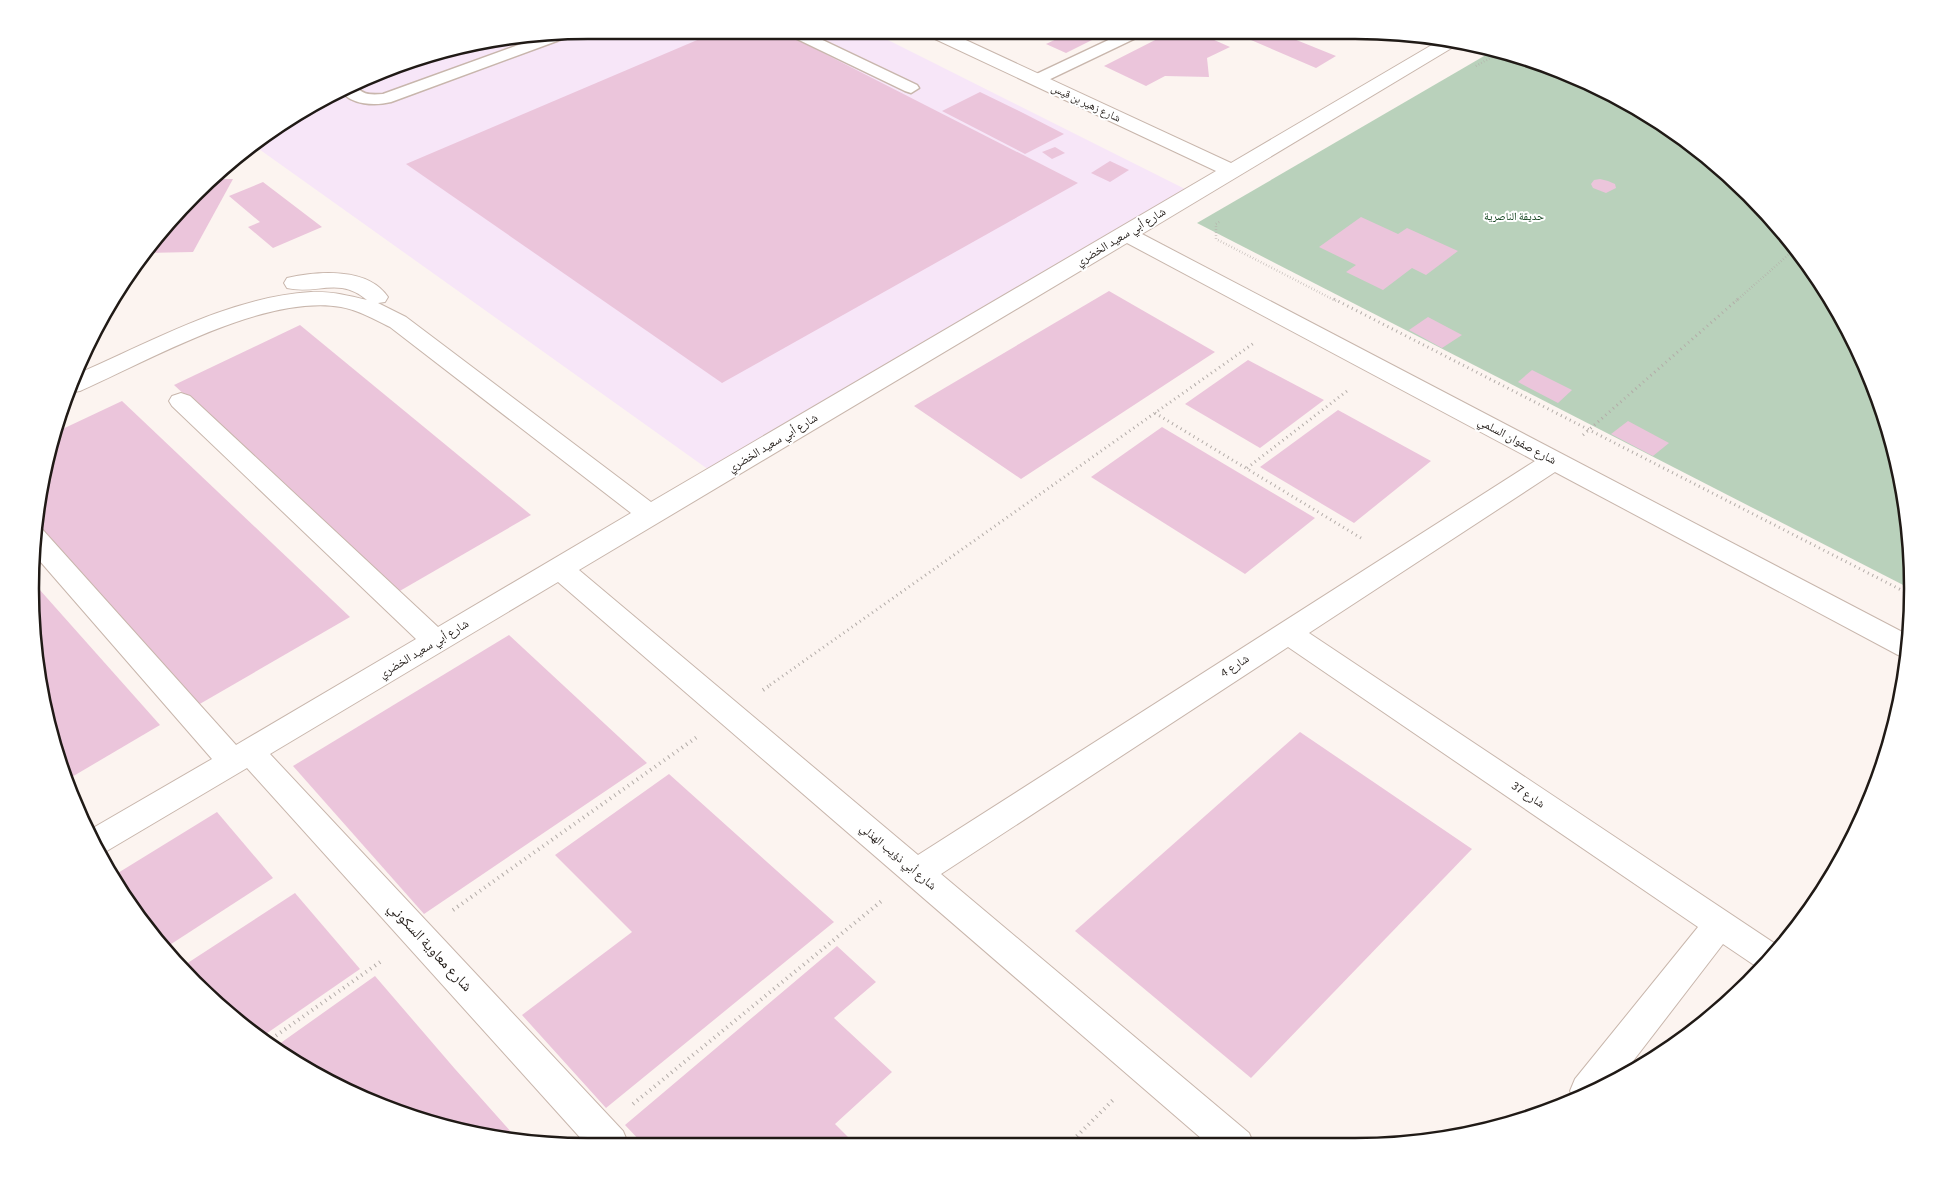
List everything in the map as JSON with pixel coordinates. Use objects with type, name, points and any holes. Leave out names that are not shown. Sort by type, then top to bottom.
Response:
[{"type":"street","name":"شارع زهير بن قيس","points":[[949,39],[1232,171]]},
{"type":"street","name":"شارع أبي سعيد الخضري","points":[[99,840],[1444,46]]},
{"type":"street","name":"شارع صفوان السلمي","points":[[1126,234],[1901,644]]},
{"type":"street","points":[[79,382],[220,319],[253,308],[287,300],[320,298],[360,304],[378,309],[398,322],[651,515]]},
{"type":"street","points":[[181,401],[436,642]]},
{"type":"street","name":"شارع 4","points":[[916,873],[1554,461]]},
{"type":"street","name":"شارع معاوية السكوني","points":[[41,542],[242,757],[419,935],[605,1137]]},
{"type":"street","name":"شارع أبي ذؤيب الهذلي","points":[[560,569],[1228,1138]]},
{"type":"street","name":"شارع 37","points":[[1287,632],[1765,954]]},
{"type":"street","points":[[1594,1084],[1719,924]]},
{"type":"lane","points":[[808,39],[911,88]]},
{"type":"lane","points":[[1036,80],[1123,39]]},
{"type":"lane","points":[[351,93],[356,97],[369,100],[385,99],[544,41]]},
{"type":"path","points":[[1472,69],[1493,56]]},
{"type":"path","points":[[1225,218],[1216,224],[1216,239],[1904,590]]},
{"type":"path","points":[[1554,461],[1790,253]]},
{"type":"path","points":[[272,1038],[1287,319]]},
{"type":"path","points":[[1247,468],[1378,367]]},
{"type":"path","points":[[1155,413],[1398,561]]},
{"type":"path","points":[[605,1137],[916,873]]},
{"type":"path","points":[[1075,1138],[1145,1067]]},
{"type":"shaded area","points":[[588,39],[886,39],[1191,192],[709,470],[259,149],[283,131],[345,95],[412,68],[446,57],[481,49],[517,43]]},
{"type":"green space","name":"حديقة الناصرية","points":[[1487,55],[1531,68],[1598,95],[1660,131],[1717,175],[1768,226],[1812,283],[1848,345],[1875,412],[1886,446],[1900,517],[1904,585],[1197,223]]},
{"type":"building","points":[[700,39],[796,39],[1078,183],[722,383],[406,164]]},
{"type":"building","points":[[1057,39],[1094,39],[1066,53],[1046,44]]},
{"type":"building","points":[[1157,39],[1212,39],[1230,47],[1207,58],[1209,77],[1165,76],[1146,86],[1104,66]]},
{"type":"building","points":[[1249,39],[1294,39],[1336,56],[1316,68]]},
{"type":"building","points":[[980,92],[1064,134],[1025,154],[942,111]]},
{"type":"building","points":[[1055,147],[1065,153],[1052,159],[1042,152]]},
{"type":"building","points":[[1110,161],[1129,170],[1110,182],[1091,173]]},
{"type":"building","points":[[222,179],[233,179],[193,252],[153,253],[175,226]]},
{"type":"building","points":[[1600,179],[1615,184],[1616,188],[1606,193],[1593,188],[1591,184],[1594,180]]},
{"type":"building","points":[[263,182],[322,227],[273,248],[248,227],[260,222],[229,196]]},
{"type":"building","points":[[1361,217],[1398,234],[1407,228],[1458,251],[1426,275],[1412,268],[1383,290],[1346,272],[1356,265],[1319,247]]},
{"type":"building","points":[[1109,291],[1215,352],[1021,479],[914,406]]},
{"type":"building","points":[[1428,317],[1462,335],[1442,348],[1409,330]]},
{"type":"building","points":[[300,325],[531,515],[398,592],[174,385]]},
{"type":"building","points":[[1248,360],[1324,400],[1260,448],[1185,404]]},
{"type":"building","points":[[1532,370],[1572,390],[1558,403],[1518,382]]},
{"type":"building","points":[[122,401],[350,617],[198,705],[42,533],[49,481],[62,429]]},
{"type":"building","points":[[1338,410],[1431,461],[1354,523],[1260,467]]},
{"type":"building","points":[[1628,421],[1669,443],[1653,456],[1611,434]]},
{"type":"building","points":[[1162,427],[1315,518],[1245,574],[1091,477]]},
{"type":"building","points":[[39,589],[160,725],[72,777],[57,731],[49,696],[43,660]]},
{"type":"building","points":[[509,635],[647,763],[424,914],[293,766]]},
{"type":"building","points":[[1300,732],[1472,849],[1251,1078],[1075,931]]},
{"type":"building","points":[[669,774],[834,922],[606,1108],[522,1015],[632,932],[555,855]]},
{"type":"building","points":[[217,812],[273,878],[170,945],[131,894],[118,873]]},
{"type":"building","points":[[295,893],[360,969],[266,1034],[226,1002],[187,963]]},
{"type":"building","points":[[837,946],[876,982],[834,1018],[892,1072],[835,1124],[849,1138],[637,1138],[625,1125]]},
{"type":"building","points":[[375,976],[512,1133],[446,1120],[378,1096],[345,1082],[280,1044]]}]
